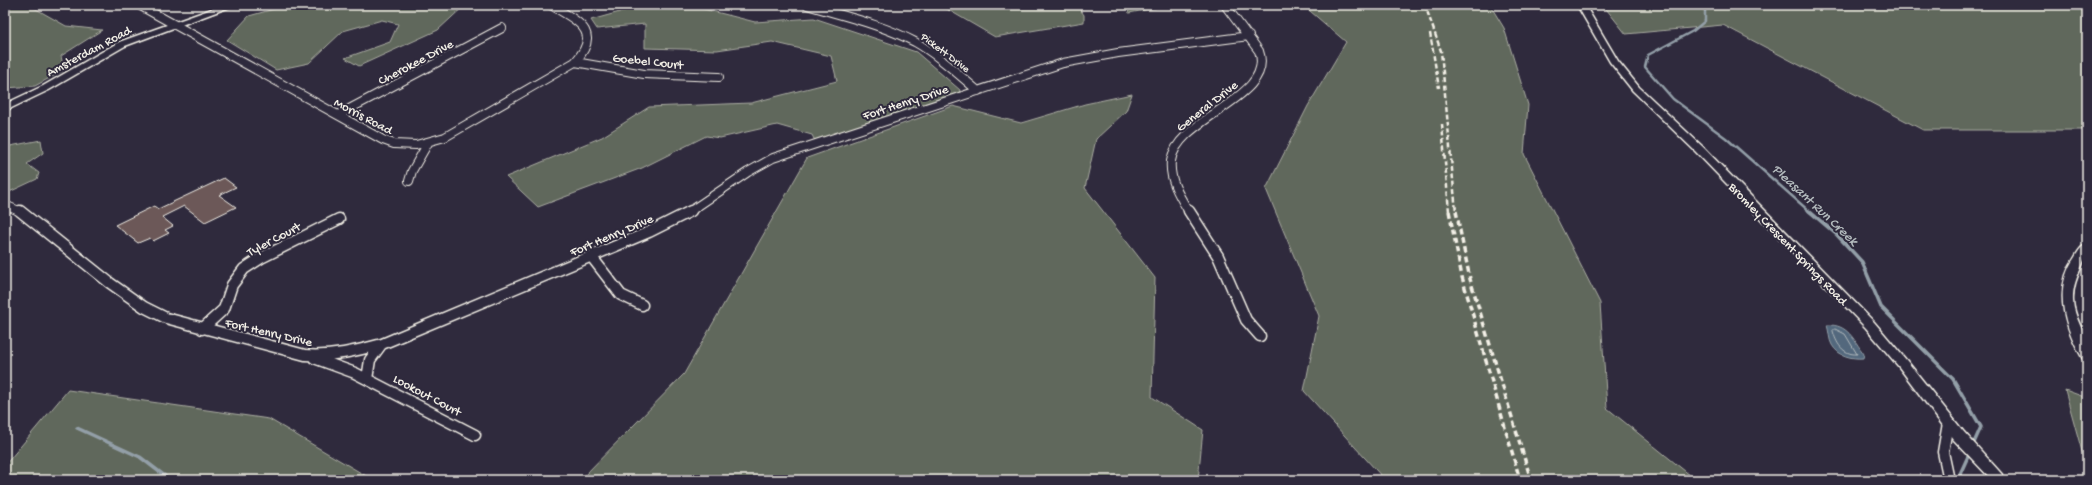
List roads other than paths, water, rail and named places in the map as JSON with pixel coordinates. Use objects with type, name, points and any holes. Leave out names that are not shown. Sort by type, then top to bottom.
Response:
[{"type":"street","name":"Morris Road","points":[[139,5],[338,115],[394,144],[428,143],[445,137],[575,62],[586,53],[588,46],[587,32],[582,26],[551,5]]},
{"type":"street","name":"Amsterdam Road","points":[[5,108],[46,88],[122,44],[231,5]]},
{"type":"street","name":"Pickett Drive","points":[[807,5],[873,25],[915,43],[932,53],[978,91]]},
{"type":"street","name":"General Drive","points":[[1225,5],[1249,36],[1261,56],[1262,64],[1259,75],[1249,87],[1194,127],[1180,142],[1172,157],[1171,172],[1176,187],[1218,256],[1246,320],[1260,336]]},
{"type":"street","name":"Bromley Crescent Springs Road","points":[[1581,5],[1614,62],[1636,89],[1699,149],[1870,325],[1903,364],[1958,435],[2000,480]]},
{"type":"street","name":"Cherokee Drive","points":[[338,115],[502,28]]},
{"type":"street","name":"Fort Henry Drive","points":[[5,205],[18,209],[97,273],[144,307],[166,318],[202,329],[306,355],[347,353],[382,344],[683,216],[748,172],[773,158],[805,146],[978,91],[1043,68],[1086,58],[1249,36]]},
{"type":"street","name":"Goebel Court","points":[[575,62],[644,74],[718,77]]},
{"type":"street","points":[[409,181],[411,172],[424,153],[428,143]]},
{"type":"street","name":"Tyler Court","points":[[202,329],[224,309],[232,285],[244,269],[261,258],[339,219]]},
{"type":"street","points":[[2087,248],[2073,268],[2069,284],[2067,306],[2073,328],[2087,356]]},
{"type":"street","points":[[591,256],[621,295],[642,305]]},
{"type":"street","points":[[367,379],[366,370],[370,360],[373,353],[382,344]]},
{"type":"street","name":"Lookout Court","points":[[306,355],[367,379],[476,435]]},
{"type":"street","points":[[1948,423],[1942,440],[1946,471],[1949,480]]},
{"type":"water","points":[[1827,325],[1834,325],[1845,330],[1853,338],[1864,354],[1863,358],[1854,358],[1838,352],[1831,343]]},
{"type":"waterway","name":"Pleasant Run Creek","points":[[1703,5],[1705,8],[1705,21],[1693,31],[1648,55],[1645,67],[1673,99],[1726,138],[1810,212]]},
{"type":"waterway","name":"Pleasant Run Creek","points":[[1809,211],[1837,235],[1862,262],[1881,307],[1953,379],[1981,427],[1973,445]]},
{"type":"waterway","points":[[77,428],[140,457],[170,480]]},
{"type":"waterway","name":"Pleasant Run Creek","points":[[1964,480],[1960,474],[1970,452]]},
{"type":"railway","points":[[1425,5],[1441,51],[1456,212]]},
{"type":"railway","points":[[1430,33],[1439,88]]},
{"type":"railway","points":[[1442,124],[1449,212]]},
{"type":"railway","points":[[1449,211],[1462,277],[1520,480]]},
{"type":"railway","points":[[1456,211],[1470,279],[1531,480]]}]
